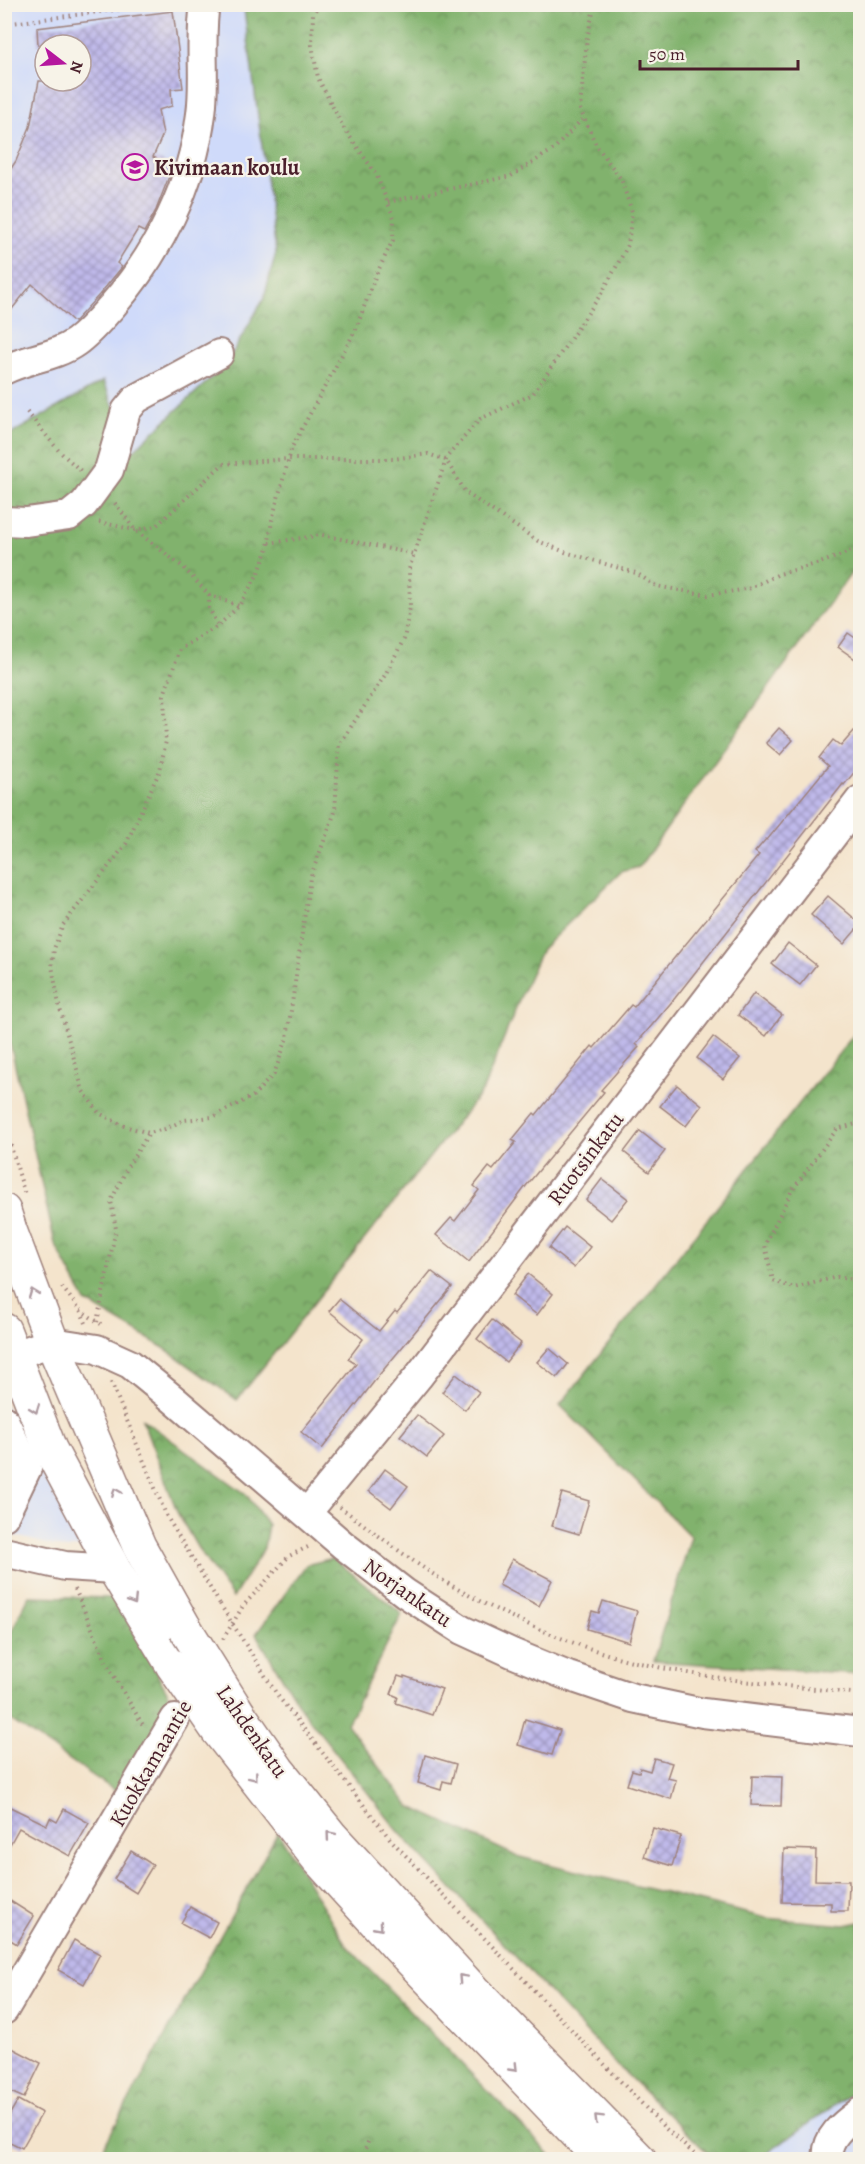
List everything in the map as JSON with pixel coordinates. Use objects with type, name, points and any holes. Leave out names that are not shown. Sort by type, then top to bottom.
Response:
[{"type":"main road","name":"Lahdenkatu","points":[[4,1211],[52,1342],[139,1546],[185,1628],[229,1722],[318,1859],[397,1946],[602,2160]]},
{"type":"main road","name":"Lahdenkatu","points":[[8,1348],[50,1449],[114,1569],[173,1666],[278,1770],[332,1837],[473,1990],[640,2160]]},
{"type":"street","points":[[4,370],[58,353],[78,340],[131,284],[158,242],[178,201],[192,157],[201,114],[205,4]]},
{"type":"street","points":[[4,521],[26,522],[69,516],[84,504],[109,470],[126,411],[136,399],[219,354]]},
{"type":"street","name":"Ruotsinkatu","points":[[324,1511],[418,1377],[861,800]]},
{"type":"street","name":"Norjankatu","points":[[8,1348],[52,1342],[96,1349],[130,1364],[324,1511],[405,1593],[462,1630],[512,1653],[568,1676],[633,1698],[703,1713],[861,1732]]},
{"type":"street","points":[[4,1420],[27,1468],[4,1516]]},
{"type":"street","points":[[5,1549],[65,1566],[114,1569]]},
{"type":"street","name":"Kuokkamaantie","points":[[4,2010],[175,1719]]},
{"type":"street","points":[[828,2160],[826,2153],[831,2140],[838,2131],[861,2112]]},
{"type":"path","points":[[4,24],[160,4]]},
{"type":"path","points":[[319,4],[313,14],[312,45],[318,78],[343,127],[376,174],[394,218],[393,240],[375,277],[356,329],[292,447],[272,520],[269,543],[259,572],[239,606],[218,626],[180,649],[164,694],[166,741],[160,770],[126,844],[63,925],[54,949],[52,966],[59,1005],[84,1091],[99,1113],[124,1126],[149,1133],[165,1129],[184,1120],[213,1117],[253,1096],[274,1074],[287,1038],[310,878],[335,812],[339,745],[385,675],[404,639],[410,607],[409,569],[446,460],[480,419],[533,394],[603,291],[628,245],[632,212],[621,179],[596,145],[580,109],[587,38],[595,4]]},
{"type":"path","points":[[387,202],[511,176],[554,149],[584,117]]},
{"type":"path","points":[[27,412],[59,451],[99,486],[135,530],[183,567],[209,595],[239,606]]},
{"type":"path","points":[[135,530],[156,526],[223,464],[288,459],[393,459],[428,454],[446,460],[466,493],[538,541],[565,552],[636,573],[656,586],[708,595],[748,589],[779,574],[820,563],[861,548]]},
{"type":"path","points":[[269,543],[322,535],[414,554]]},
{"type":"path","points":[[209,595],[209,608],[218,626]]},
{"type":"path","points":[[861,1123],[837,1129],[792,1192],[765,1245],[773,1281],[794,1288],[837,1278],[861,1281]]},
{"type":"path","points":[[98,1322],[116,1229],[111,1201],[128,1166],[149,1133]]},
{"type":"path","points":[[80,1310],[106,1328]]},
{"type":"path","points":[[218,1647],[243,1606],[289,1556],[308,1548],[324,1511],[444,1581],[538,1629],[564,1639],[629,1660],[695,1675],[861,1694]]},
{"type":"path","points":[[65,1566],[108,1666],[157,1749]]},
{"type":"path","points":[[220,1604],[278,1696],[391,1840],[665,2128],[701,2160]]},
{"type":"path","points":[[361,2160],[369,2139]]},
{"type":"shaded area","name":"Kivimaan koulu","points":[[5,5],[246,5],[244,9],[276,253],[264,298],[226,364],[133,452],[103,381],[5,438]]},
{"type":"shaded area","points":[[4,1403],[82,1547],[66,1549],[5,1533]]},
{"type":"shaded area","points":[[860,2087],[860,2159],[767,2160],[764,2156]]},
{"type":"green space","points":[[246,5],[860,5],[860,561],[639,867],[621,872],[542,949],[483,1090],[237,1400],[164,1348],[86,1302],[55,1244],[5,1021],[4,438],[103,381],[133,451],[226,364],[264,298],[276,253],[244,9]]},
{"type":"green space","points":[[860,1027],[860,1674],[653,1661],[691,1537],[560,1405]]},
{"type":"green space","points":[[142,1419],[246,1494],[268,1525],[264,1548],[233,1598],[200,1552],[178,1514]]},
{"type":"green space","points":[[333,1558],[402,1614],[347,1724],[409,1806],[516,1856],[766,1918],[845,1925],[860,1922],[860,2087],[759,2159],[714,2159],[617,2065],[399,1832],[301,1709],[256,1634],[306,1565]]},
{"type":"green space","points":[[29,1596],[115,1598],[172,1701],[117,1792],[6,1717],[5,1719],[5,1644]]},
{"type":"green space","points":[[278,1832],[346,1945],[554,2159],[96,2160]]},
{"type":"building","points":[[173,11],[183,88],[171,89],[172,106],[158,110],[163,134],[153,157],[173,166],[156,210],[144,232],[138,229],[117,263],[122,267],[74,322],[32,284],[4,319],[4,179],[16,161],[30,127],[37,93],[93,93],[93,33],[37,33],[37,28]]},
{"type":"building","points":[[848,633],[861,642],[861,663],[838,647]]},
{"type":"building","points":[[861,723],[861,764],[636,1044],[639,1047],[601,1090],[604,1092],[526,1186],[469,1262],[436,1235],[451,1218],[455,1221],[479,1190],[474,1186],[489,1167],[493,1170],[516,1142],[512,1140],[534,1113],[536,1115],[592,1046],[594,1048],[631,1005],[634,1007],[759,855],[755,852],[828,766],[819,758],[833,740],[841,746]]},
{"type":"building","points":[[779,728],[793,740],[780,755],[766,743]]},
{"type":"building","points":[[828,896],[861,924],[844,944],[811,915]]},
{"type":"building","points":[[788,943],[816,965],[800,985],[772,964]]},
{"type":"building","points":[[754,993],[782,1015],[766,1036],[738,1015]]},
{"type":"building","points":[[713,1037],[740,1058],[723,1079],[697,1058]]},
{"type":"building","points":[[677,1085],[702,1105],[686,1126],[660,1106]]},
{"type":"building","points":[[640,1131],[665,1151],[649,1172],[624,1152]]},
{"type":"building","points":[[602,1179],[628,1199],[611,1220],[586,1200]]},
{"type":"building","points":[[565,1227],[590,1247],[574,1268],[549,1248]]},
{"type":"building","points":[[431,1271],[452,1287],[322,1449],[301,1432],[356,1364],[348,1359],[363,1339],[329,1311],[339,1299],[379,1331],[395,1311],[397,1313]]},
{"type":"building","points":[[528,1274],[553,1294],[537,1315],[512,1295]]},
{"type":"building","points":[[492,1320],[521,1343],[506,1362],[477,1339]]},
{"type":"building","points":[[549,1348],[568,1364],[557,1378],[537,1362]]},
{"type":"building","points":[[456,1374],[479,1392],[465,1410],[442,1392]]},
{"type":"building","points":[[417,1415],[444,1436],[427,1457],[400,1436]]},
{"type":"building","points":[[385,1469],[408,1486],[391,1508],[369,1491]]},
{"type":"building","points":[[562,1493],[589,1501],[579,1534],[552,1526]]},
{"type":"building","points":[[512,1559],[552,1580],[539,1606],[499,1585]]},
{"type":"building","points":[[603,1601],[637,1611],[629,1642],[587,1629],[592,1611],[599,1613]]},
{"type":"building","points":[[398,1676],[442,1689],[432,1715],[396,1703],[398,1697],[391,1694]]},
{"type":"building","points":[[525,1719],[560,1730],[552,1755],[518,1745]]},
{"type":"building","points":[[425,1755],[456,1764],[451,1783],[443,1781],[441,1790],[418,1783]]},
{"type":"building","points":[[654,1758],[672,1763],[667,1778],[676,1780],[671,1799],[627,1785],[632,1770],[639,1772],[640,1768],[650,1771]]},
{"type":"building","points":[[752,1776],[782,1777],[781,1806],[751,1805]]},
{"type":"building","points":[[4,1804],[47,1825],[50,1818],[57,1822],[64,1809],[89,1823],[70,1856],[19,1828],[4,1855]]},
{"type":"building","points":[[653,1828],[681,1836],[672,1866],[644,1857]]},
{"type":"building","points":[[784,1849],[816,1850],[815,1880],[849,1881],[848,1911],[831,1911],[831,1903],[782,1902]]},
{"type":"building","points":[[131,1851],[153,1865],[136,1893],[114,1879]]},
{"type":"building","points":[[4,1897],[34,1916],[17,1944],[4,1936]]},
{"type":"building","points":[[190,1907],[217,1922],[209,1938],[181,1923]]},
{"type":"building","points":[[74,1940],[100,1954],[84,1984],[58,1970]]},
{"type":"building","points":[[12,2048],[41,2063],[24,2098],[4,2089],[4,2063]]},
{"type":"building","points":[[18,2100],[42,2113],[22,2148],[4,2139],[4,2124]]},
{"type":"place","name":"Kivimaan koulu","points":[[135,167]]}]
